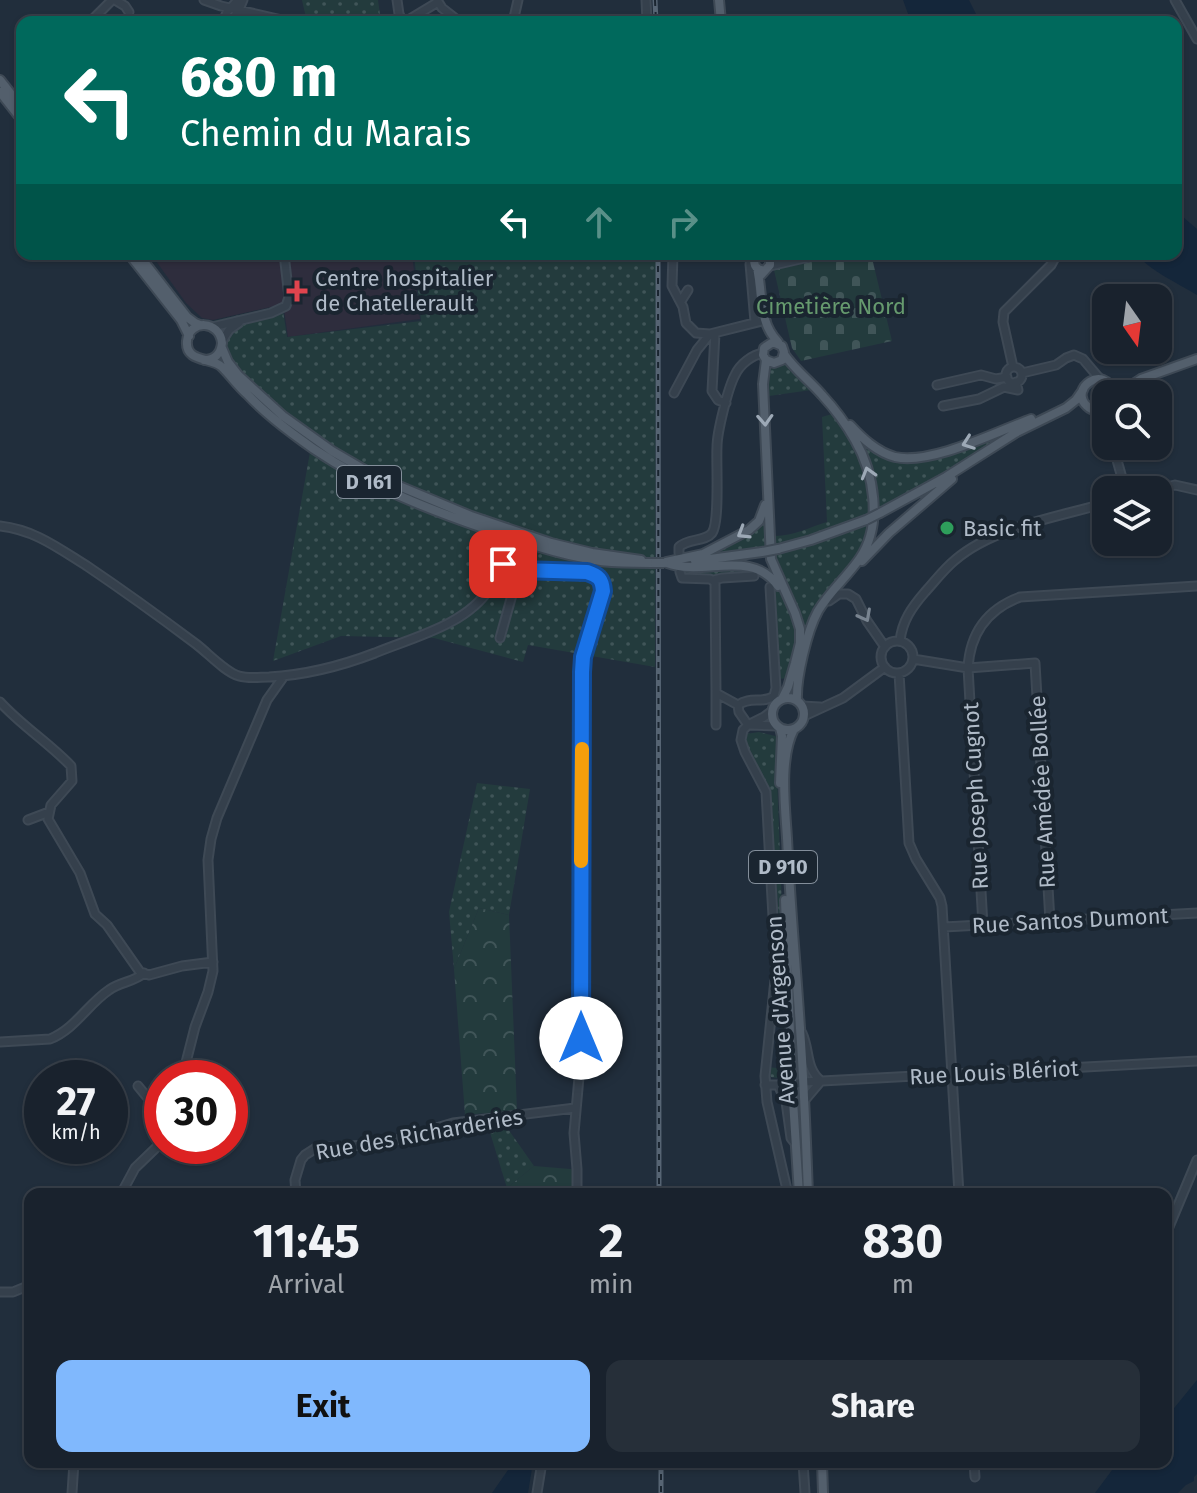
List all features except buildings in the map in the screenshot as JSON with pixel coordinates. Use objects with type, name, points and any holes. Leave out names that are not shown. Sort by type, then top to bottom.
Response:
[{"type":"main road","points":[[0,80],[16,100]]},
{"type":"main road","points":[[0,92],[16,112]]},
{"type":"main road","points":[[134,260],[181,320],[189,336]]},
{"type":"main road","points":[[143,260],[187,317],[195,323],[208,326],[219,331],[222,344],[216,356],[204,360],[196,358],[187,346],[193,329],[208,326]]},
{"type":"main road","points":[[762,262],[759,293],[773,337],[792,365],[835,411],[876,448],[905,458],[938,454],[1042,418]]},
{"type":"main road","points":[[766,322],[763,384],[771,559],[798,624],[800,638],[791,679],[782,699]]},
{"type":"main road","points":[[765,353],[773,342],[778,343]]},
{"type":"main road","name":"D 161","points":[[222,344],[228,362],[238,375],[283,416],[332,451],[375,476],[471,516],[551,543],[645,562]]},
{"type":"main road","points":[[765,353],[771,363],[782,360],[784,354]]},
{"type":"main road","points":[[1137,380],[1197,359]]},
{"type":"main road","name":"D 161","points":[[204,360],[218,363],[259,406],[335,463],[404,498],[525,543],[594,560],[630,564],[716,560],[762,552],[811,540],[866,520],[946,477],[1042,418],[1066,408],[1084,387]]},
{"type":"main road","points":[[1091,408],[1082,397],[1084,387],[1092,380]]},
{"type":"main road","name":"D 161","points":[[1066,408],[1091,408]]},
{"type":"main road","points":[[800,703],[792,698],[775,704],[772,716],[778,727],[794,729],[801,724],[804,716],[797,688],[808,638],[818,612],[863,553],[870,533],[873,508],[867,466],[855,439],[835,411]]},
{"type":"main road","points":[[831,594],[889,533],[983,452]]},
{"type":"main road","points":[[662,563],[703,554],[753,528],[763,511],[767,480]]},
{"type":"main road","points":[[662,563],[755,567],[770,576],[790,603]]},
{"type":"main road","name":"Avenue d'Argenson","points":[[778,727],[782,736],[780,793],[799,1188]]},
{"type":"main road","name":"Avenue d'Argenson","points":[[794,729],[789,740],[785,801],[808,1188]]},
{"type":"main road","points":[[791,1057],[803,1082]]},
{"type":"main road","points":[[792,1085],[805,1104]]},
{"type":"main road","points":[[820,1468],[821,1493]]},
{"type":"street","points":[[98,16],[113,0],[129,12]]},
{"type":"street","points":[[204,0],[262,16]]},
{"type":"street","points":[[228,16],[240,0]]},
{"type":"street","points":[[1175,0],[1197,39]]},
{"type":"street","points":[[413,16],[437,1],[453,16]]},
{"type":"street","points":[[232,16],[234,10]]},
{"type":"street","points":[[208,326],[281,310],[289,301],[285,260]]},
{"type":"street","points":[[673,260],[672,286],[681,301],[686,323],[696,333],[712,333],[766,322]]},
{"type":"street","points":[[1013,367],[1003,322],[1004,312],[1054,260]]},
{"type":"street","points":[[755,322],[762,262]]},
{"type":"street","points":[[681,301],[688,290]]},
{"type":"street","points":[[222,344],[226,333],[233,327],[259,316]]},
{"type":"street","points":[[674,393],[697,350],[712,333]]},
{"type":"street","points":[[712,333],[712,391],[718,400],[726,403]]},
{"type":"street","points":[[679,553],[679,547],[684,543],[708,536],[715,527],[717,444],[726,403],[737,371],[752,357],[765,353]]},
{"type":"street","points":[[1022,373],[1077,356],[1103,380]]},
{"type":"street","points":[[1083,359],[1087,372],[1084,387]]},
{"type":"street","points":[[1013,367],[1022,373],[1021,379],[1016,382],[1011,382],[1007,377],[1013,367]]},
{"type":"street","points":[[937,385],[981,375],[996,379],[1007,377]]},
{"type":"street","points":[[943,406],[979,399],[1004,387],[1018,390],[1016,382]]},
{"type":"street","points":[[1172,486],[1197,490]]},
{"type":"street","points":[[900,641],[902,628],[911,610],[944,571],[979,543],[1092,507]]},
{"type":"street","points":[[0,526],[40,537],[113,584],[236,675],[252,678],[331,668],[444,625],[470,610],[489,590],[513,548],[525,543]]},
{"type":"street","points":[[493,532],[504,546],[504,561]]},
{"type":"street","points":[[504,561],[519,570],[587,572],[598,575],[602,582],[603,591],[583,657],[582,672],[581,1055],[574,1133],[577,1188]]},
{"type":"street","points":[[500,638],[519,570]]},
{"type":"street","points":[[680,572],[682,578],[714,580],[754,576]]},
{"type":"street","points":[[714,580],[716,725]]},
{"type":"street","name":"Rue Joseph Cugnot","points":[[983,925],[968,668],[970,649],[980,627],[999,607],[1020,597],[1197,586]]},
{"type":"street","points":[[738,705],[744,700],[766,700],[774,696],[776,682],[770,587]]},
{"type":"street","points":[[808,638],[831,598],[845,593],[856,599],[885,647]]},
{"type":"street","points":[[900,641],[909,645],[913,659],[909,668],[899,673],[885,667],[882,659],[885,647],[900,641]]},
{"type":"street","points":[[913,659],[968,668]]},
{"type":"street","name":"Rue Amédée Bollée","points":[[968,668],[1035,663],[1050,921]]},
{"type":"street","points":[[804,716],[849,695],[885,667]]},
{"type":"street","points":[[899,673],[909,843],[940,898],[944,927],[959,1188]]},
{"type":"street","points":[[186,1060],[208,992],[213,962],[208,860],[211,839],[267,700],[284,676]]},
{"type":"street","points":[[716,693],[738,705]]},
{"type":"street","points":[[0,702],[13,717],[71,766],[72,781],[51,805],[48,819],[80,873],[95,914],[107,925],[140,972],[149,975],[213,962]]},
{"type":"street","points":[[800,703],[823,707]]},
{"type":"street","points":[[738,705],[748,725]]},
{"type":"street","points":[[772,711],[748,725],[741,735],[742,746],[766,792],[775,964],[765,1085],[787,1188]]},
{"type":"street","points":[[748,725],[778,727]]},
{"type":"street","points":[[28,820],[49,812]]},
{"type":"street","name":"Rue Santos Dumont","points":[[944,927],[1197,913]]},
{"type":"street","points":[[0,1042],[56,1037],[110,989],[144,973]]},
{"type":"street","points":[[800,1028],[810,1069],[821,1081],[805,1104]]},
{"type":"street","name":"Rue Louis Blériot","points":[[765,1085],[1197,1061]]},
{"type":"street","points":[[791,1068],[778,1085],[786,1102],[791,1138],[795,1144]]},
{"type":"street","points":[[138,1086],[144,1093]]},
{"type":"street","name":"Rue des Richarderies","points":[[296,1188],[301,1160],[316,1148],[383,1144],[453,1123],[575,1108]]},
{"type":"street","points":[[124,1188],[135,1168],[144,1159]]},
{"type":"street","points":[[1172,1220],[1197,1160]]},
{"type":"street","points":[[0,1292],[13,1292],[24,1287]]},
{"type":"street","points":[[72,1493],[74,1468]]},
{"type":"street","points":[[537,1493],[541,1468]]},
{"type":"street","points":[[803,1468],[805,1493]]},
{"type":"street","points":[[974,1468],[975,1477]]},
{"type":"shaded area","points":[[903,0],[969,0],[977,16],[909,16]]},
{"type":"shaded area","points":[[1182,216],[1197,229],[1197,295],[1142,260],[1182,260]]},
{"type":"shaded area","name":"Centre hospitalier de Chatellerault","points":[[155,260],[413,260],[420,319],[288,337],[284,310],[280,305],[213,320],[202,318],[186,303]]},
{"type":"shaded area","points":[[1197,1380],[1197,1474],[1194,1481],[1178,1493],[1095,1493],[1114,1468],[1172,1468],[1172,1411]]},
{"type":"shaded area","points":[[532,1468],[528,1493],[492,1493],[508,1470]]},
{"type":"green space","points":[[302,0],[378,0],[380,16],[306,16]]},
{"type":"green space","points":[[415,260],[656,260],[655,667],[528,645],[523,662],[434,638],[341,636],[273,661],[310,452],[281,412],[235,366],[227,353],[224,330],[213,321],[280,306],[287,337],[421,321]]},
{"type":"green space","name":"Cimetière Nord","points":[[820,260],[872,260],[892,341],[801,361],[792,348],[774,270]]},
{"type":"green space","points":[[786,363],[844,425],[866,470],[871,513],[823,533],[776,546],[775,536],[827,522],[822,417],[832,414],[811,390],[769,396],[769,369]]},
{"type":"green space","points":[[1009,432],[943,475],[874,512],[858,436],[905,460]]},
{"type":"green space","points":[[765,515],[767,548],[699,557],[714,550]]},
{"type":"green space","points":[[867,523],[862,546],[823,598],[805,639],[774,556]]},
{"type":"green space","points":[[741,568],[760,572],[778,590],[791,614],[796,642],[788,678],[779,679],[774,592],[764,577],[751,574],[685,576],[682,569]]},
{"type":"green space","points":[[759,732],[779,737],[777,775],[787,1042],[786,1071],[778,1078],[771,1077],[767,1067],[777,1068],[781,1065],[783,1046],[780,1045],[783,1017],[778,1016],[782,975],[770,801],[767,786],[745,741],[746,734]]},
{"type":"green space","points":[[477,783],[530,789],[509,915],[479,908],[454,969],[449,912]]},
{"type":"green space","points":[[479,908],[509,915],[517,1110],[465,1115],[454,969]]},
{"type":"green space","points":[[517,1110],[503,1122],[534,1166],[507,1188],[484,1113]]},
{"type":"green space","points":[[534,1166],[582,1170],[580,1188],[507,1188]]},
{"type":"railway","points":[[655,0],[656,16]]},
{"type":"railway","points":[[658,260],[659,1188]]},
{"type":"railway","points":[[661,1468],[661,1493]]},
{"type":"slow traffic","points":[[581,861],[582,749]]},
{"type":"place","name":"Centre hospitalier de Chatellerault","points":[[297,291]]},
{"type":"place","name":"Basic fit","points":[[947,528]]},
{"type":"route","points":[[503,564],[519,570],[587,572],[598,575],[602,582],[603,591],[583,657],[582,672],[581,1038]]}]
